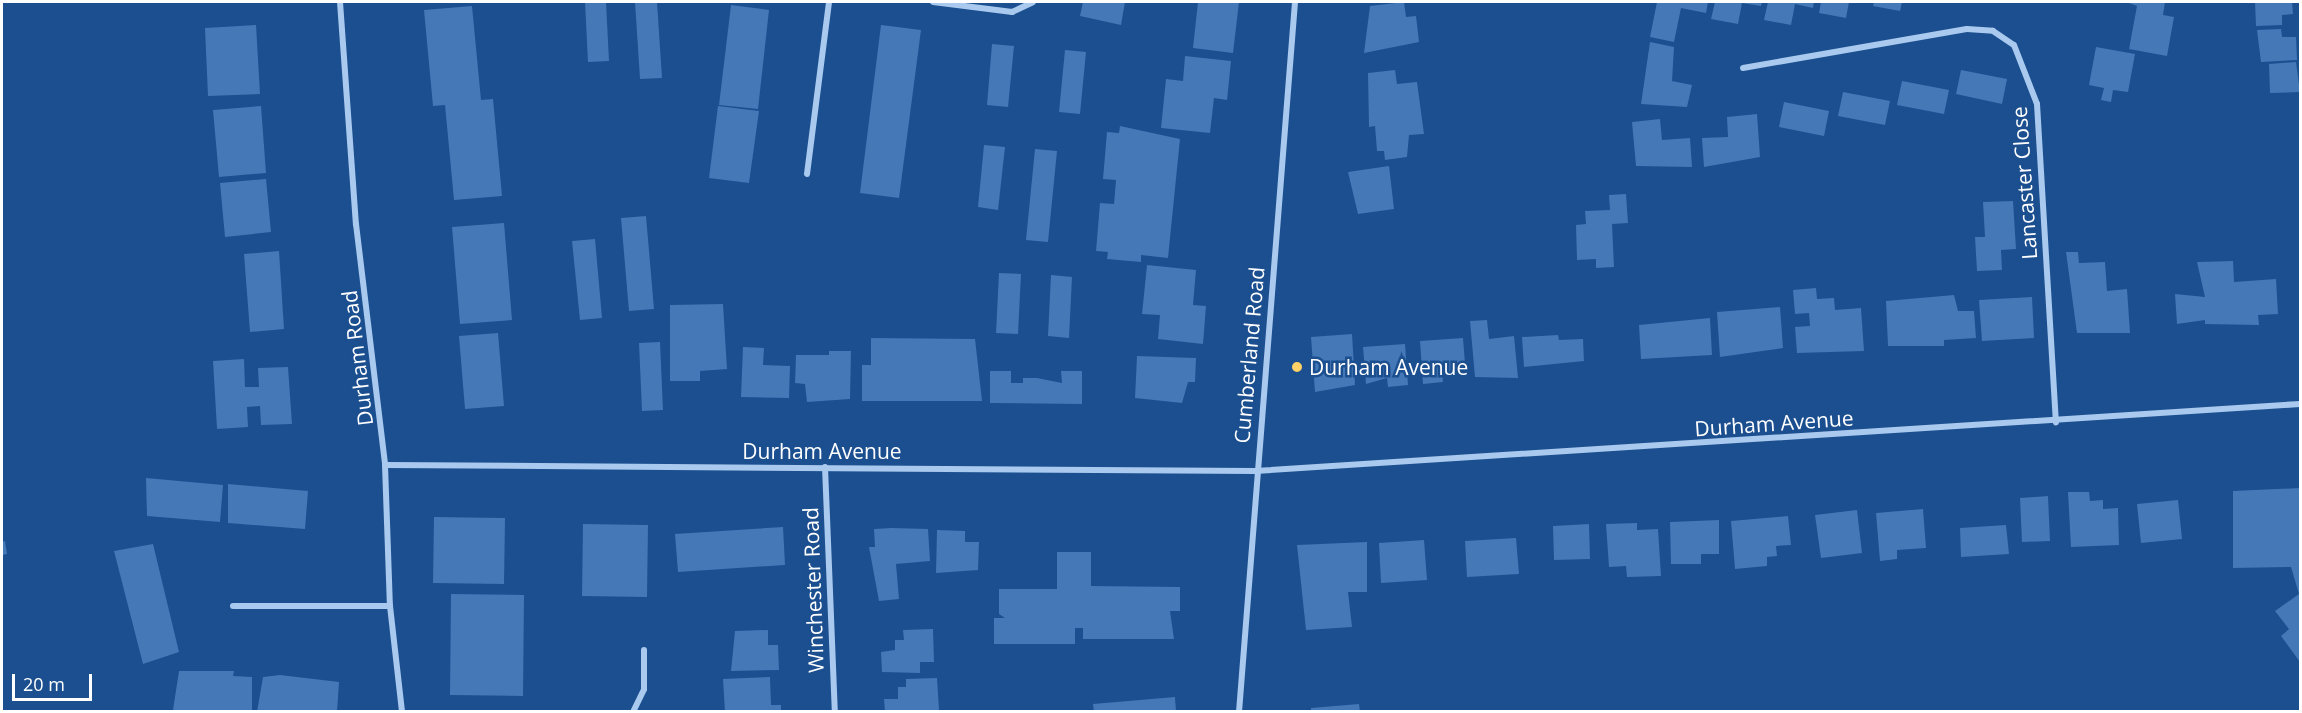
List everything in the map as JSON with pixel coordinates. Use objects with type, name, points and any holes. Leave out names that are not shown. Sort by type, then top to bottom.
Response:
[{"type":"street","name":"Durham Road","points":[[340,2],[356,224],[385,465],[390,606],[402,711]]},
{"type":"street","points":[[807,174],[829,2]]},
{"type":"street","points":[[933,2],[1012,12],[1033,2]]},
{"type":"street","name":"Cumberland Road","points":[[1239,711],[1255,471],[1295,2]]},
{"type":"street","name":"Lancaster Close","points":[[1743,68],[1967,29],[1993,31],[2014,45],[2037,104],[2056,422]]},
{"type":"street","name":"Durham Avenue","points":[[385,465],[1255,471],[2301,405]]},
{"type":"street","name":"Winchester Road","points":[[825,467],[835,711]]},
{"type":"street","points":[[233,606],[390,606]]},
{"type":"street","points":[[633,711],[644,689],[644,650]]},
{"type":"building","points":[[585,2],[606,2],[609,61],[588,62]]},
{"type":"building","points":[[635,2],[657,2],[662,78],[640,79]]},
{"type":"building","points":[[1083,2],[1125,2],[1121,25],[1080,16]]},
{"type":"building","points":[[1198,2],[1239,2],[1233,53],[1193,48]]},
{"type":"building","points":[[1404,2],[1406,17],[1416,16],[1419,42],[1364,53],[1370,6]]},
{"type":"building","points":[[1657,2],[1708,2],[1706,13],[1681,8],[1674,42],[1650,37]]},
{"type":"building","points":[[1715,2],[1762,2],[1761,6],[1742,3],[1738,24],[1711,19]]},
{"type":"building","points":[[1768,2],[1814,2],[1813,8],[1795,4],[1791,25],[1764,20]]},
{"type":"building","points":[[1821,2],[1849,2],[1846,18],[1819,13]]},
{"type":"building","points":[[1874,2],[1902,2],[1900,11],[1873,6]]},
{"type":"building","points":[[2126,2],[2165,2],[2163,15],[2174,17],[2167,56],[2129,49],[2137,6]]},
{"type":"building","points":[[2255,2],[2292,2],[2293,14],[2282,15],[2282,25],[2256,26]]},
{"type":"building","points":[[731,5],[769,10],[758,109],[719,105]]},
{"type":"building","points":[[472,6],[481,100],[493,99],[502,196],[454,200],[445,105],[433,106],[424,10]]},
{"type":"building","points":[[256,25],[260,94],[208,96],[205,28]]},
{"type":"building","points":[[881,25],[921,30],[899,198],[860,193]]},
{"type":"building","points":[[2281,29],[2282,37],[2296,37],[2297,60],[2261,62],[2257,30]]},
{"type":"building","points":[[1650,42],[1674,47],[1672,81],[1692,85],[1687,107],[1641,104]]},
{"type":"building","points":[[992,44],[1014,46],[1008,107],[987,105]]},
{"type":"building","points":[[2096,47],[2135,54],[2128,92],[2113,90],[2111,102],[2101,100],[2104,88],[2089,85]]},
{"type":"building","points":[[1065,50],[1086,52],[1080,114],[1059,112]]},
{"type":"building","points":[[1185,56],[1231,61],[1227,100],[1214,98],[1210,133],[1161,128],[1166,79],[1183,81]]},
{"type":"building","points":[[2296,62],[2300,92],[2270,93],[2269,64]]},
{"type":"building","points":[[1395,70],[1397,84],[1417,82],[1424,134],[1409,135],[1407,157],[1385,160],[1384,151],[1377,151],[1375,126],[1369,127],[1368,73]]},
{"type":"building","points":[[1961,70],[2007,79],[2002,104],[1956,94]]},
{"type":"building","points":[[1902,81],[1949,90],[1944,114],[1897,105]]},
{"type":"building","points":[[1843,92],[1890,101],[1885,125],[1838,116]]},
{"type":"building","points":[[1784,102],[1829,111],[1824,136],[1779,127]]},
{"type":"building","points":[[261,106],[266,173],[219,177],[213,110]]},
{"type":"building","points":[[718,106],[759,111],[749,183],[709,178]]},
{"type":"building","points":[[1757,114],[1760,157],[1704,167],[1702,138],[1728,137],[1727,117]]},
{"type":"building","points":[[1660,119],[1662,140],[1690,138],[1692,167],[1636,166],[1632,122]]},
{"type":"building","points":[[1120,126],[1180,139],[1168,258],[1141,255],[1141,262],[1107,259],[1108,252],[1096,251],[1100,203],[1114,204],[1116,180],[1103,179],[1107,132],[1119,133]]},
{"type":"building","points":[[984,145],[1005,147],[998,210],[978,207]]},
{"type":"building","points":[[1035,149],[1057,151],[1048,242],[1026,240]]},
{"type":"building","points":[[1389,166],[1394,209],[1358,214],[1348,172]]},
{"type":"building","points":[[266,179],[271,232],[225,237],[220,183]]},
{"type":"building","points":[[1626,194],[1628,223],[1612,224],[1614,267],[1596,268],[1596,259],[1577,260],[1576,225],[1586,224],[1585,211],[1610,210],[1609,195]]},
{"type":"building","points":[[2013,201],[2016,249],[2001,250],[2002,270],[1977,271],[1975,237],[1985,237],[1983,202]]},
{"type":"building","points":[[646,216],[654,309],[629,311],[621,218]]},
{"type":"building","points":[[504,223],[512,320],[460,324],[452,227]]},
{"type":"building","points":[[595,239],[602,318],[580,320],[572,241]]},
{"type":"building","points":[[279,251],[284,329],[250,332],[244,254]]},
{"type":"building","points":[[2066,252],[2078,252],[2079,263],[2105,262],[2107,291],[2127,289],[2130,333],[2077,333]]},
{"type":"building","points":[[2233,261],[2234,282],[2276,279],[2278,314],[2258,315],[2259,325],[2205,324],[2205,320],[2177,324],[2175,294],[2205,297],[2197,262]]},
{"type":"building","points":[[1147,265],[1196,270],[1193,305],[1206,306],[1203,344],[1158,339],[1160,315],[1142,314]]},
{"type":"building","points":[[999,273],[1021,274],[1018,334],[996,333]]},
{"type":"building","points":[[1051,275],[1072,277],[1069,338],[1048,336]]},
{"type":"building","points":[[1816,288],[1817,299],[1834,298],[1835,310],[1861,308],[1864,351],[1797,353],[1795,327],[1810,326],[1809,313],[1795,314],[1793,290]]},
{"type":"building","points":[[1954,295],[1958,311],[1974,311],[1976,338],[1944,340],[1944,346],[1888,346],[1886,301]]},
{"type":"building","points":[[2032,297],[2034,338],[1982,341],[1979,300]]},
{"type":"building","points":[[723,304],[727,369],[700,371],[700,381],[670,381],[670,305]]},
{"type":"building","points":[[1780,307],[1783,348],[1720,357],[1717,312]]},
{"type":"building","points":[[1710,318],[1712,355],[1641,359],[1639,325]]},
{"type":"building","points":[[1487,320],[1489,339],[1514,336],[1518,378],[1475,377],[1470,321]]},
{"type":"building","points":[[498,333],[504,406],[465,409],[459,336]]},
{"type":"building","points":[[1352,334],[1355,385],[1315,392],[1311,337]]},
{"type":"building","points":[[1558,335],[1559,340],[1583,339],[1584,361],[1524,367],[1522,337]]},
{"type":"building","points":[[871,338],[975,339],[982,401],[862,401],[862,365],[871,365]]},
{"type":"building","points":[[1463,338],[1466,376],[1442,372],[1443,382],[1423,384],[1420,341]]},
{"type":"building","points":[[660,342],[663,410],[642,411],[639,343]]},
{"type":"building","points":[[1405,344],[1408,385],[1388,387],[1387,378],[1366,384],[1363,347]]},
{"type":"building","points":[[743,347],[764,348],[763,365],[790,366],[789,398],[741,397]]},
{"type":"building","points":[[829,351],[851,351],[850,399],[807,402],[805,384],[795,383],[796,355],[829,355]]},
{"type":"building","points":[[1137,356],[1196,358],[1195,382],[1188,382],[1182,403],[1135,398]]},
{"type":"building","points":[[244,359],[245,387],[259,387],[258,368],[288,367],[292,424],[261,425],[260,406],[247,407],[248,427],[217,429],[213,361]]},
{"type":"building","points":[[990,371],[1011,371],[1011,383],[1023,383],[1023,378],[1037,378],[1062,383],[1061,371],[1082,371],[1082,404],[990,403]]},
{"type":"building","points":[[146,478],[223,485],[220,522],[147,516]]},
{"type":"building","points":[[228,484],[308,491],[305,529],[228,523]]},
{"type":"building","points":[[2300,488],[2300,662],[2281,636],[2289,629],[2275,611],[2299,594],[2291,567],[2233,568],[2233,491]]},
{"type":"building","points":[[2068,492],[2089,492],[2090,501],[2103,500],[2103,509],[2118,508],[2119,545],[2071,547]]},
{"type":"building","points":[[2048,496],[2050,541],[2022,542],[2020,498]]},
{"type":"building","points":[[2178,500],[2182,539],[2141,543],[2137,504]]},
{"type":"building","points":[[1923,509],[1926,548],[1897,550],[1897,559],[1880,561],[1876,513]]},
{"type":"building","points":[[1857,510],[1862,553],[1821,558],[1815,515]]},
{"type":"building","points":[[1788,516],[1791,545],[1776,546],[1777,556],[1767,557],[1767,566],[1735,569],[1731,521]]},
{"type":"building","points":[[434,517],[505,518],[504,584],[433,583]]},
{"type":"building","points":[[1719,520],[1719,554],[1701,554],[1701,564],[1671,564],[1670,522]]},
{"type":"building","points":[[1637,523],[1637,530],[1658,529],[1661,576],[1627,577],[1626,566],[1609,567],[1606,524]]},
{"type":"building","points":[[583,524],[648,525],[647,597],[582,596]]},
{"type":"building","points":[[1589,524],[1590,559],[1554,560],[1553,526]]},
{"type":"building","points":[[2006,525],[2009,554],[1961,557],[1960,528]]},
{"type":"building","points":[[783,527],[785,565],[678,572],[675,534]]},
{"type":"building","points":[[874,529],[928,529],[930,561],[896,564],[899,599],[879,601],[869,547],[875,547]]},
{"type":"building","points":[[937,530],[965,531],[965,542],[979,542],[978,570],[936,573]]},
{"type":"building","points":[[1516,538],[1519,574],[1467,577],[1465,541]]},
{"type":"building","points":[[1424,540],[1427,580],[1381,583],[1379,543]]},
{"type":"building","points":[[5,541],[7,554],[2,555],[2,542]]},
{"type":"building","points":[[1367,542],[1367,592],[1348,592],[1352,627],[1306,630],[1297,545]]},
{"type":"building","points":[[153,544],[179,652],[143,664],[114,551]]},
{"type":"building","points":[[1057,552],[1091,552],[1091,586],[1180,587],[1180,611],[1170,611],[1174,639],[1083,639],[1083,628],[1075,628],[1075,644],[994,644],[994,618],[1005,618],[999,614],[999,589],[1057,589]]},
{"type":"building","points":[[451,594],[524,595],[523,696],[450,695]]},
{"type":"building","points":[[933,629],[934,662],[920,662],[920,673],[882,672],[881,652],[895,650],[895,640],[904,640],[903,630]]},
{"type":"building","points":[[768,630],[768,645],[778,645],[779,670],[731,671],[735,631]]},
{"type":"building","points":[[179,671],[234,671],[233,676],[252,677],[252,712],[173,710]]},
{"type":"building","points":[[280,675],[339,682],[337,712],[257,712],[263,677]]},
{"type":"building","points":[[770,677],[771,705],[781,705],[781,712],[725,712],[723,679]]},
{"type":"building","points":[[937,678],[939,710],[885,712],[884,699],[898,699],[898,687],[906,687],[906,679]]},
{"type":"building","points":[[1175,697],[1176,712],[1094,712],[1093,704]]},
{"type":"building","points":[[1359,704],[1360,712],[1311,712],[1311,708]]},
{"type":"place","name":"Durham Avenue","points":[[1297,367]]}]
